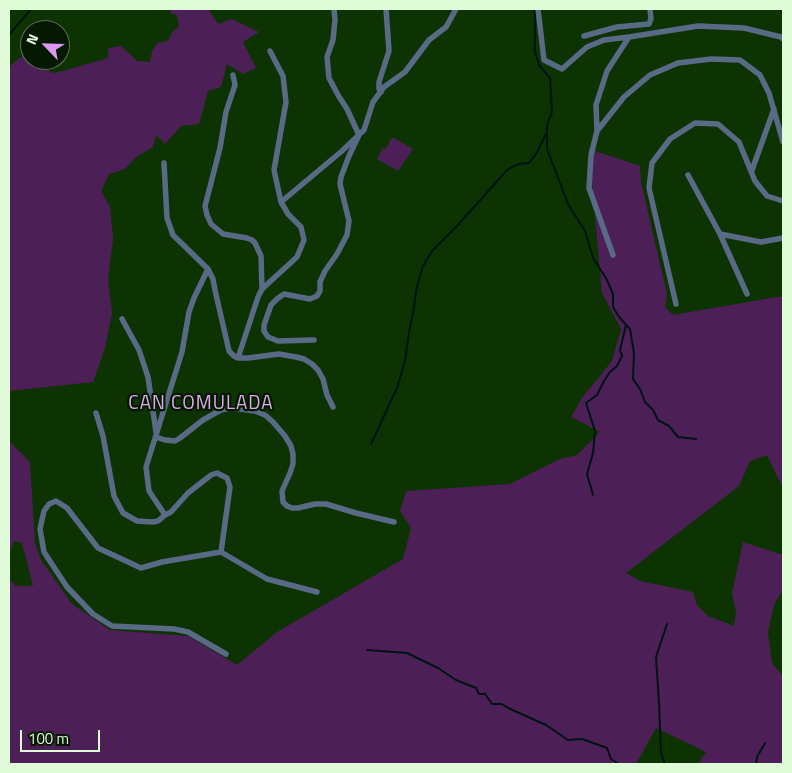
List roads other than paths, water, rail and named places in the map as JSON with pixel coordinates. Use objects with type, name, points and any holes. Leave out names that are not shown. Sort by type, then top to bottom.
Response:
[{"type":"street","points":[[314,340],[278,341],[268,337],[264,332],[264,325],[271,305],[284,294],[310,299],[317,296],[325,271],[344,243],[347,235],[349,221],[340,184],[341,177],[359,135],[329,78],[327,56],[333,40],[336,20],[334,9]]},
{"type":"street","points":[[381,92],[379,82],[389,51],[386,9]]},
{"type":"street","points":[[280,202],[342,151],[364,130],[373,102],[384,88],[405,72],[429,40],[446,27],[456,9]]},
{"type":"street","points":[[538,9],[544,60],[562,69],[587,47],[604,40],[698,26],[744,28],[783,39]]},
{"type":"street","points":[[584,36],[617,27],[648,24],[651,19],[650,9]]},
{"type":"street","points":[[613,255],[589,188],[591,155],[597,131],[596,105],[607,72],[629,37]]},
{"type":"street","points":[[238,358],[262,289],[297,257],[304,240],[301,227],[288,214],[280,202],[274,170],[286,102],[283,76],[270,51]]},
{"type":"street","points":[[597,131],[624,97],[650,75],[678,63],[711,59],[740,60],[760,75],[769,93],[783,142]]},
{"type":"street","points":[[233,75],[235,85],[226,112],[220,148],[205,206],[211,224],[223,234],[247,238],[255,243],[261,256],[262,289]]},
{"type":"street","points":[[752,170],[774,109]]},
{"type":"street","points":[[676,304],[649,188],[652,163],[670,139],[695,123],[718,124],[739,142],[755,181],[767,196],[783,201]]},
{"type":"street","points":[[164,163],[166,218],[173,235],[211,273],[229,351],[238,358],[279,354],[304,359],[318,370],[333,407]]},
{"type":"street","points":[[688,176],[720,234],[747,294]]},
{"type":"street","points":[[720,234],[761,242],[783,238]]},
{"type":"street","points":[[165,515],[149,491],[146,467],[182,352],[189,312],[208,269]]},
{"type":"street","points":[[122,319],[139,350],[148,377],[156,437]]},
{"type":"street","points":[[156,437],[175,441],[212,414],[221,410],[237,408],[255,411],[265,415],[273,422],[291,446],[293,464],[282,491],[283,502],[287,506],[298,508],[315,504],[326,504],[356,514],[394,522]]},
{"type":"street","points":[[96,413],[114,496],[123,513],[137,520],[158,521],[171,512],[188,493],[211,475],[217,473],[227,478],[230,487],[221,552]]},
{"type":"street","points":[[226,654],[188,632],[174,629],[112,626],[93,614],[67,587],[44,552],[40,529],[44,511],[49,504],[56,501],[67,508],[98,548],[141,568],[162,562],[221,552],[267,579],[317,592]]},
{"type":"waterway","points":[[9,35],[31,9]]},
{"type":"waterway","points":[[535,9],[535,52],[539,65],[550,78],[552,112],[547,125],[547,149],[568,204],[585,231],[593,258],[606,278],[613,294],[613,307],[630,329],[634,353],[633,379],[640,389],[645,402],[653,410],[658,420],[669,426],[678,437],[696,439]]},
{"type":"waterway","points":[[371,444],[397,388],[405,361],[417,286],[423,266],[432,251],[508,169],[519,164],[529,163],[546,134]]},
{"type":"waterway","points":[[593,495],[587,474],[593,453],[595,431],[586,403],[597,395],[610,372],[617,366],[622,356],[620,350],[626,325]]},
{"type":"waterway","points":[[665,764],[661,753],[656,657],[667,624]]},
{"type":"waterway","points":[[367,650],[407,653],[438,668],[456,680],[476,688],[479,694],[485,694],[492,704],[502,704],[546,725],[568,740],[582,739],[607,748],[611,759],[619,764]]},
{"type":"waterway","points":[[756,764],[757,757],[765,743]]},
{"type":"district","name":"CAN COMULADA","points":[[201,404]]}]
